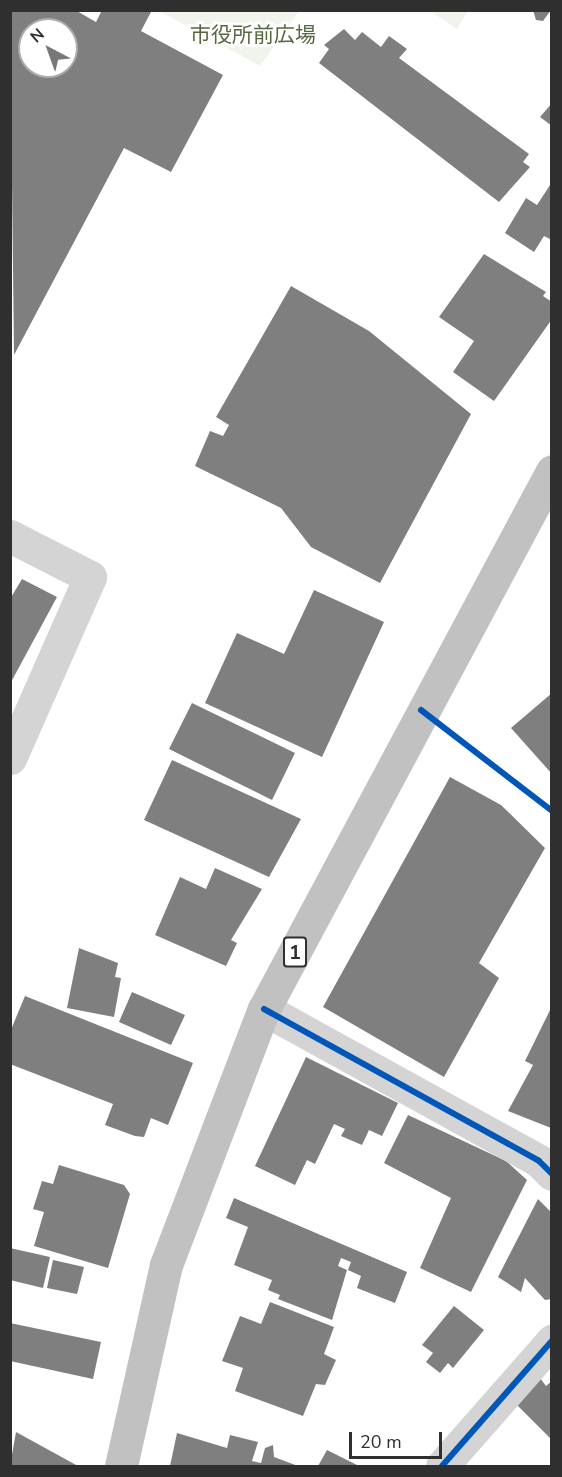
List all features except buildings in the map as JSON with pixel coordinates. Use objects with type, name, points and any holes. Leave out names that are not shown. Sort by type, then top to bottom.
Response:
[{"type":"highway","name":"1","points":[[121,1467],[166,1265],[264,1009],[552,471]]},
{"type":"street","points":[[10,536],[90,577],[10,758]]},
{"type":"street","points":[[264,1009],[539,1161],[552,1174]]},
{"type":"street","points":[[442,1467],[552,1341]]},
{"type":"green space","name":"市役所前広場","points":[[159,10],[299,11],[260,66]]},
{"type":"green space","points":[[430,11],[468,11],[457,29]]},
{"type":"cycle path","points":[[421,710],[552,811]]},
{"type":"cycle path","points":[[264,1009],[539,1161],[552,1174]]},
{"type":"cycle path","points":[[442,1466],[552,1341]]}]
